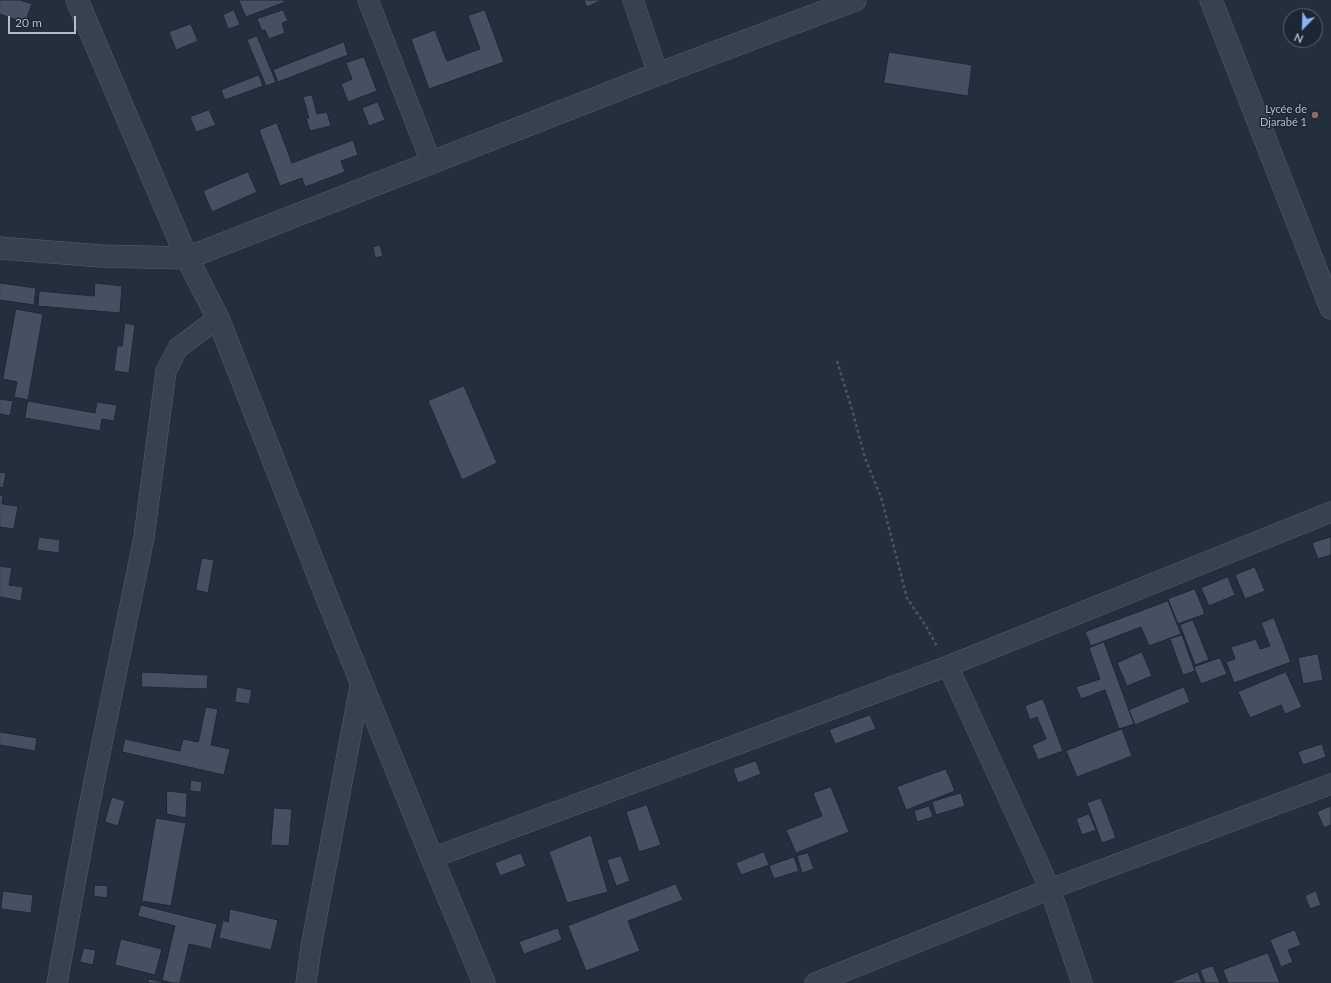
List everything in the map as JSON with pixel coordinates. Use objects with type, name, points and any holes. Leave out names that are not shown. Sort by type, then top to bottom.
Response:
[{"type":"street","points":[[77,0],[187,258],[218,318],[361,681],[484,983]]},
{"type":"street","points":[[368,0],[431,162]]},
{"type":"street","points":[[633,0],[658,74]]},
{"type":"street","points":[[0,248],[101,256],[187,258],[658,74],[855,0]]},
{"type":"street","points":[[1212,0],[1331,308]]},
{"type":"street","points":[[57,983],[90,807],[144,537],[166,371],[178,348],[218,318]]},
{"type":"street","points":[[432,858],[948,666],[1331,512]]},
{"type":"street","points":[[948,666],[1050,889],[1082,983]]},
{"type":"street","points":[[306,983],[311,947],[361,681]]},
{"type":"street","points":[[815,983],[1050,889],[1331,784]]},
{"type":"path","points":[[836,361],[853,413],[865,458],[881,497],[907,598],[927,628],[948,666]]},
{"type":"building","points":[[0,0],[20,0],[32,4],[25,23],[0,14]]},
{"type":"building","points":[[239,0],[284,0],[285,2],[246,17]]},
{"type":"building","points":[[584,0],[602,0],[587,7]]},
{"type":"building","points":[[234,10],[240,25],[228,29],[223,15]]},
{"type":"building","points":[[283,10],[288,21],[282,23],[285,33],[269,39],[265,30],[262,31],[257,19]]},
{"type":"building","points":[[485,10],[504,62],[429,89],[411,39],[435,30],[447,61],[480,49],[468,16]]},
{"type":"building","points":[[191,24],[198,41],[176,50],[169,32]]},
{"type":"building","points":[[257,36],[276,82],[266,86],[247,40]]},
{"type":"building","points":[[344,42],[348,55],[278,82],[273,70]]},
{"type":"building","points":[[889,52],[972,65],[968,96],[884,83]]},
{"type":"building","points":[[364,57],[377,91],[348,102],[341,84],[352,79],[346,63]]},
{"type":"building","points":[[259,75],[263,86],[225,100],[221,90]]},
{"type":"building","points":[[312,95],[317,114],[327,112],[331,126],[310,131],[306,118],[309,118],[303,97]]},
{"type":"building","points":[[378,102],[385,120],[369,126],[362,108]]},
{"type":"building","points":[[209,110],[216,125],[196,132],[190,117]]},
{"type":"building","points":[[277,123],[292,163],[353,140],[358,155],[341,161],[345,172],[305,187],[302,178],[280,186],[259,130]]},
{"type":"building","points":[[248,172],[257,192],[212,212],[203,191]]},
{"type":"building","points":[[380,245],[383,256],[375,258],[373,247]]},
{"type":"building","points":[[0,283],[36,288],[34,305],[0,300]]},
{"type":"building","points":[[95,283],[122,286],[120,313],[38,306],[39,291],[94,296]]},
{"type":"building","points":[[16,309],[43,314],[28,400],[14,397],[17,382],[3,379]]},
{"type":"building","points":[[125,323],[135,325],[129,373],[114,371],[117,346],[122,346]]},
{"type":"building","points":[[464,386],[497,463],[462,480],[428,401]]},
{"type":"building","points":[[0,399],[13,401],[10,416],[0,414]]},
{"type":"building","points":[[28,401],[95,413],[97,402],[117,405],[114,421],[102,419],[100,431],[25,418]]},
{"type":"building","points":[[0,472],[6,473],[3,488],[0,487]]},
{"type":"building","points":[[0,495],[3,496],[2,504],[18,506],[14,529],[0,527]]},
{"type":"building","points":[[39,537],[60,540],[59,553],[37,550]]},
{"type":"building","points":[[1331,537],[1331,555],[1318,559],[1312,543]]},
{"type":"building","points":[[202,558],[214,560],[208,593],[196,590]]},
{"type":"building","points":[[0,566],[12,568],[9,585],[23,587],[21,601],[0,597]]},
{"type":"building","points":[[1255,567],[1265,591],[1245,599],[1235,575]]},
{"type":"building","points":[[1228,577],[1235,595],[1209,606],[1201,588]]},
{"type":"building","points":[[1195,589],[1205,614],[1178,624],[1168,599]]},
{"type":"building","points":[[1168,601],[1181,634],[1149,646],[1141,627],[1091,646],[1085,632]]},
{"type":"building","points":[[1274,618],[1291,662],[1234,683],[1226,662],[1235,659],[1231,647],[1256,639],[1260,649],[1270,646],[1261,623]]},
{"type":"building","points":[[1193,620],[1209,660],[1195,665],[1180,625]]},
{"type":"building","points":[[1182,635],[1195,671],[1183,675],[1170,639]]},
{"type":"building","points":[[1104,642],[1134,724],[1119,729],[1105,690],[1081,699],[1076,687],[1100,679],[1089,648]]},
{"type":"building","points":[[1142,652],[1152,676],[1127,686],[1117,663]]},
{"type":"building","points":[[1318,654],[1323,680],[1303,684],[1298,658]]},
{"type":"building","points":[[1220,658],[1227,674],[1201,684],[1194,667]]},
{"type":"building","points":[[142,672],[208,675],[207,689],[142,687]]},
{"type":"building","points":[[1286,672],[1302,707],[1285,714],[1281,705],[1250,718],[1238,692]]},
{"type":"building","points":[[237,687],[252,690],[249,704],[235,702]]},
{"type":"building","points":[[1184,687],[1190,702],[1135,725],[1129,710]]},
{"type":"building","points":[[1043,699],[1063,751],[1038,760],[1032,745],[1046,739],[1037,717],[1030,720],[1025,706]]},
{"type":"building","points":[[206,707],[218,709],[211,745],[230,749],[224,775],[122,752],[125,739],[180,751],[183,739],[198,742]]},
{"type":"building","points":[[870,715],[876,729],[835,744],[829,730]]},
{"type":"building","points":[[1122,729],[1132,756],[1077,777],[1066,751]]},
{"type":"building","points":[[0,732],[37,738],[35,751],[0,745]]},
{"type":"building","points":[[1322,744],[1326,757],[1303,765],[1298,752]]},
{"type":"building","points":[[756,761],[761,774],[738,783],[733,769]]},
{"type":"building","points":[[946,769],[955,791],[906,810],[897,787]]},
{"type":"building","points":[[191,780],[202,782],[201,792],[190,791]]},
{"type":"building","points":[[831,787],[849,832],[796,853],[786,830],[822,816],[813,793]]},
{"type":"building","points":[[167,791],[187,793],[186,818],[167,814]]},
{"type":"building","points":[[961,793],[965,806],[936,815],[932,802]]},
{"type":"building","points":[[112,797],[125,801],[118,826],[105,822]]},
{"type":"building","points":[[1101,798],[1116,838],[1102,843],[1087,803]]},
{"type":"building","points":[[647,805],[661,845],[639,852],[626,812]]},
{"type":"building","points":[[929,806],[933,817],[917,822],[914,811]]},
{"type":"building","points":[[1331,806],[1331,825],[1324,828],[1317,812]]},
{"type":"building","points":[[274,808],[292,809],[289,846],[271,845]]},
{"type":"building","points":[[1089,814],[1096,830],[1082,835],[1076,819]]},
{"type":"building","points":[[156,818],[186,823],[171,906],[142,901]]},
{"type":"building","points":[[591,835],[608,892],[567,903],[549,852]]},
{"type":"building","points":[[764,852],[769,865],[741,875],[736,863]]},
{"type":"building","points":[[521,853],[526,866],[500,876],[495,863]]},
{"type":"building","points":[[808,853],[814,869],[802,873],[797,856]]},
{"type":"building","points":[[621,856],[630,881],[616,886],[607,860]]},
{"type":"building","points":[[794,857],[799,871],[774,879],[769,866]]},
{"type":"building","points":[[676,884],[683,900],[628,921],[640,951],[586,971],[568,926]]},
{"type":"building","points":[[95,885],[108,886],[107,898],[94,896]]},
{"type":"building","points":[[3,891],[33,895],[31,913],[1,909]]},
{"type":"building","points":[[1316,891],[1321,905],[1310,909],[1305,896]]},
{"type":"building","points":[[141,905],[217,924],[211,949],[189,944],[180,983],[172,983],[162,980],[175,926],[138,916]]},
{"type":"building","points":[[230,909],[278,920],[271,950],[219,938],[223,920],[228,922]]},
{"type":"building","points":[[558,928],[562,940],[524,954],[519,942]]},
{"type":"building","points":[[1295,930],[1301,945],[1288,950],[1293,962],[1281,967],[1270,940]]},
{"type":"building","points":[[121,939],[162,949],[155,975],[115,965]]},
{"type":"building","points":[[84,948],[96,950],[93,965],[80,962]]},
{"type":"building","points":[[1268,953],[1280,983],[1228,983],[1223,970]]},
{"type":"building","points":[[1213,966],[1220,983],[1205,983],[1200,970]]},
{"type":"building","points":[[1198,972],[1202,983],[1170,983]]},
{"type":"building","points":[[149,979],[162,982],[162,983],[148,983]]},
{"type":"place","name":"Lycée de Djarabé 1","points":[[1315,115]]}]
